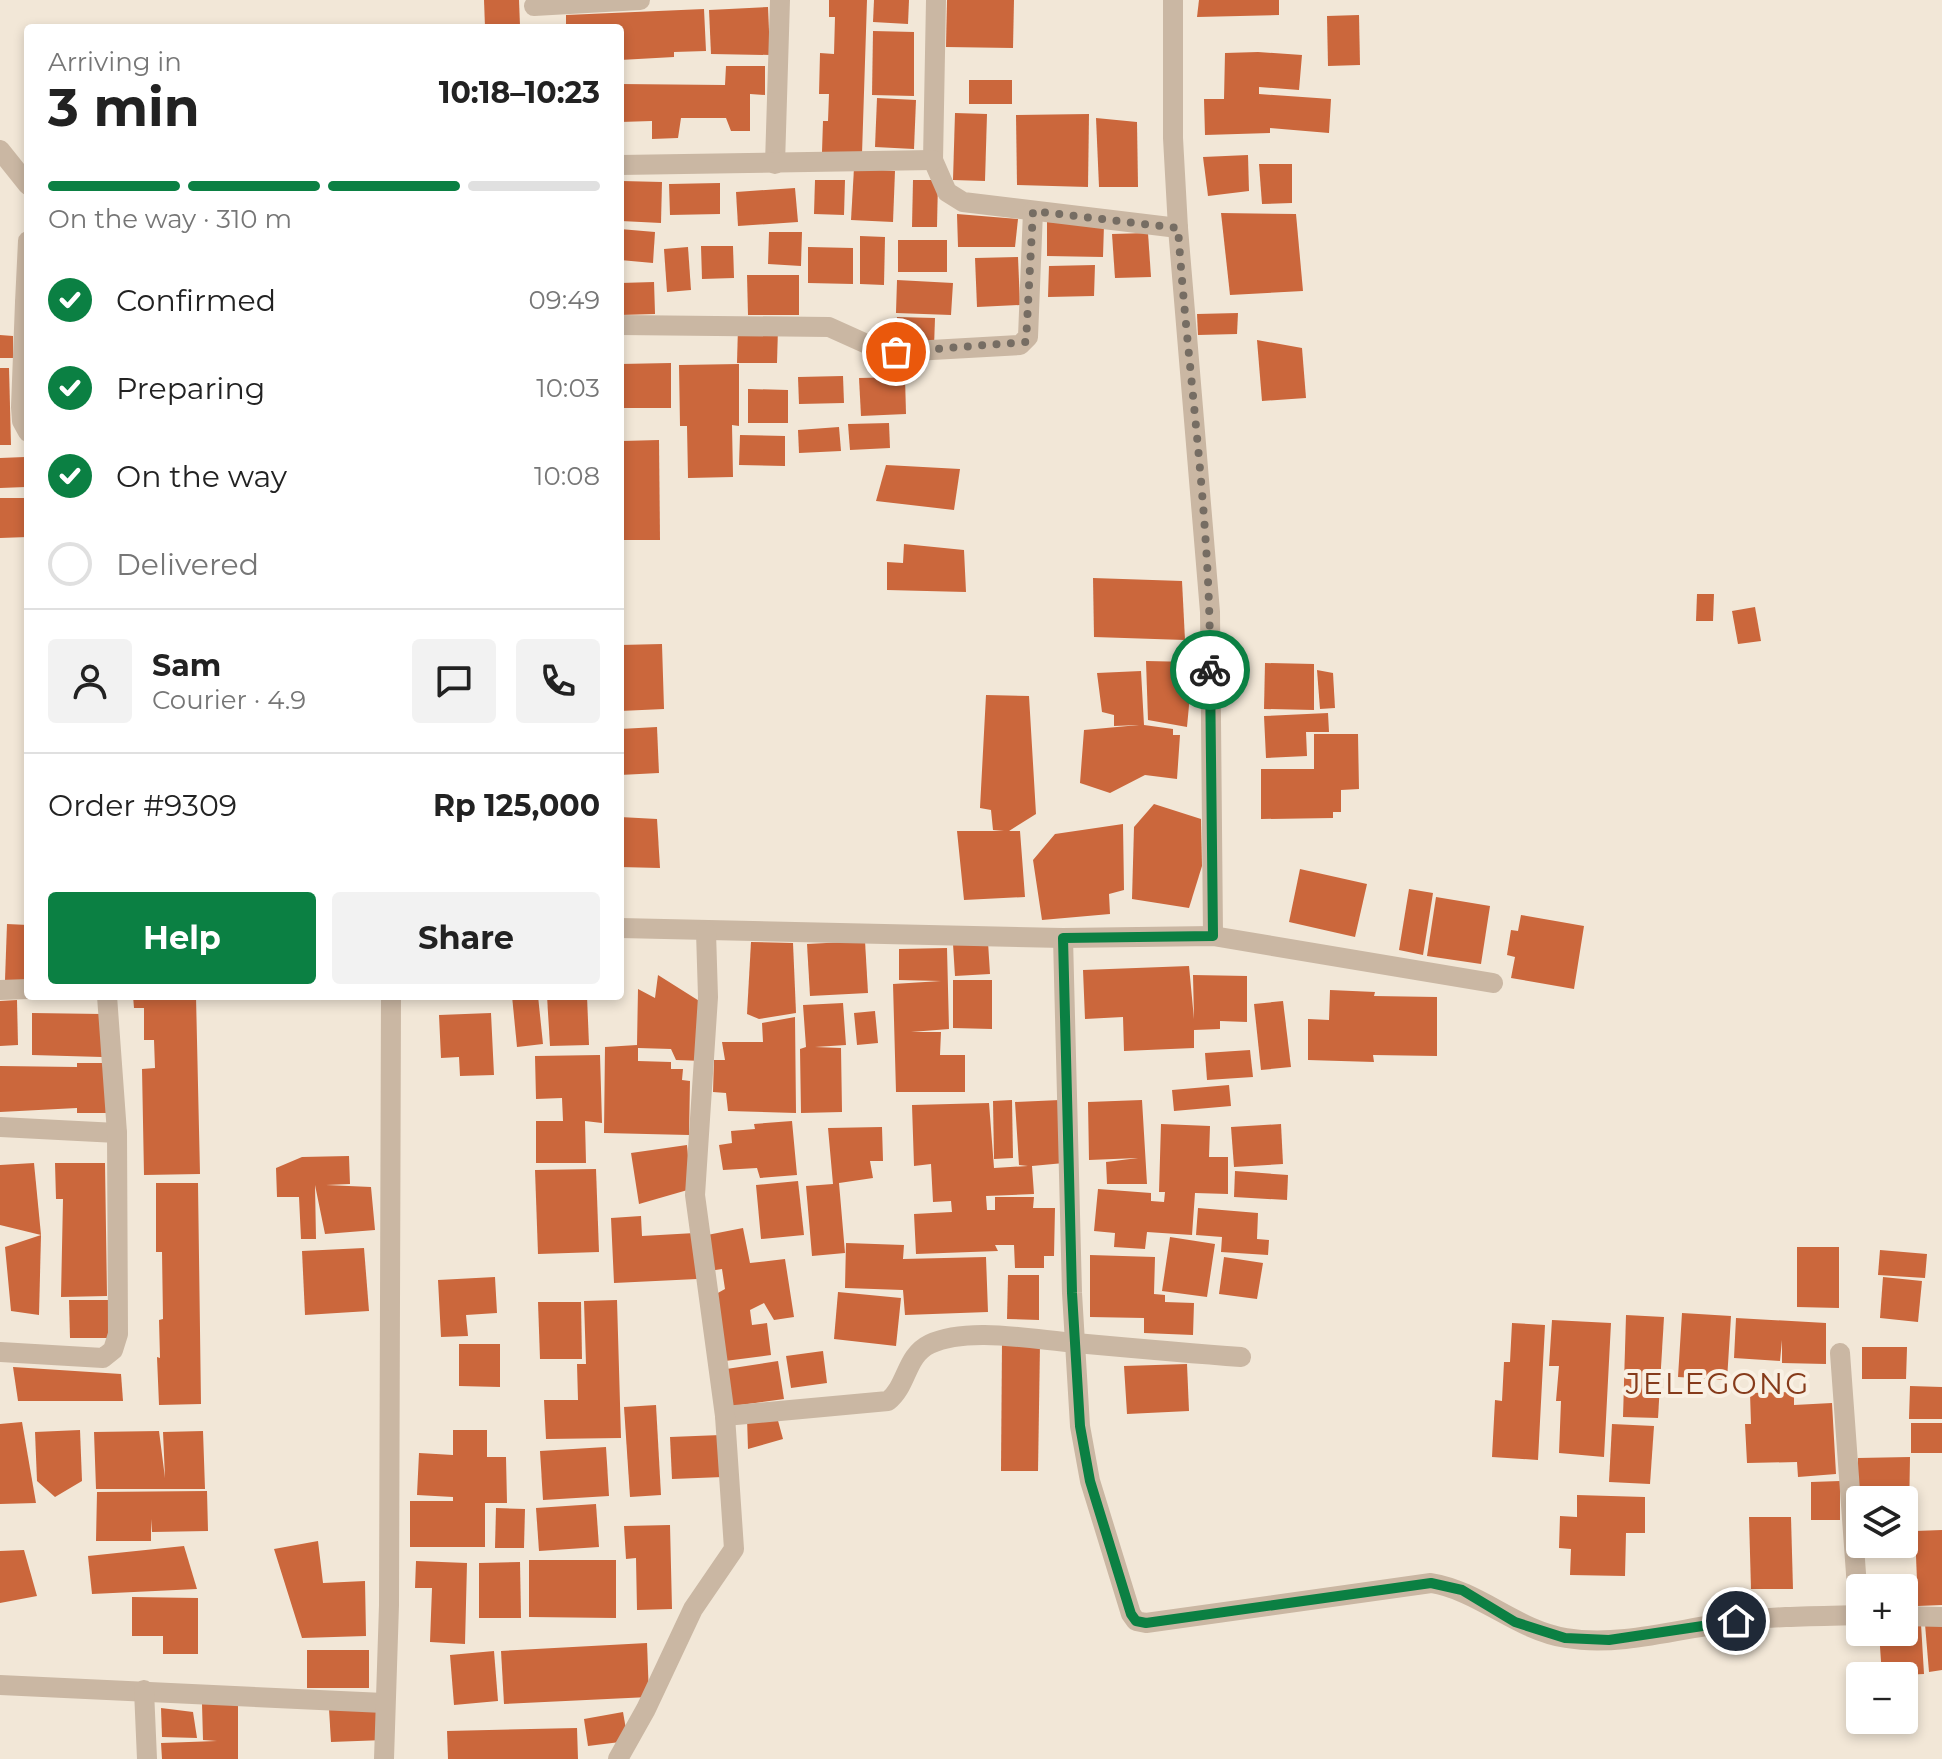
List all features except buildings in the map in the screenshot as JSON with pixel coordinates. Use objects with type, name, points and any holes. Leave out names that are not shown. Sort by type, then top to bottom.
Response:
[{"type":"street","points":[[535,24],[534,3],[640,0]]},
{"type":"street","points":[[775,164],[780,0]]},
{"type":"street","points":[[936,0],[933,160],[947,192],[953,198],[963,202],[1178,228]]},
{"type":"street","points":[[1173,0],[1173,138],[1178,228],[1210,612],[1213,936]]},
{"type":"street","points":[[0,150],[24,180]]},
{"type":"street","points":[[624,165],[933,160]]},
{"type":"street","points":[[624,325],[829,327],[869,345],[896,352],[1020,345],[1028,337],[1033,211]]},
{"type":"street","points":[[24,354],[21,407],[24,425]]},
{"type":"street","points":[[624,928],[1063,938],[1213,936],[1493,983]]},
{"type":"street","points":[[618,1759],[646,1709],[693,1609],[734,1549],[725,1416],[695,1195],[708,997],[706,932]]},
{"type":"street","points":[[1063,938],[1080,1426],[1090,1481],[1131,1614],[1136,1621],[1146,1623],[1431,1583],[1462,1590],[1515,1622],[1565,1638],[1609,1640],[1736,1621],[1846,1616]]},
{"type":"street","points":[[0,990],[24,989]]},
{"type":"street","points":[[0,1352],[103,1358],[113,1350],[118,1334],[117,1133],[107,1000]]},
{"type":"street","points":[[384,1759],[389,1605],[391,1000]]},
{"type":"street","points":[[0,1127],[117,1133]]},
{"type":"street","points":[[725,1416],[888,1401],[900,1388],[912,1357],[928,1345],[952,1336],[1241,1357]]},
{"type":"street","points":[[1840,1353],[1856,1574]]},
{"type":"street","points":[[1918,1616],[1942,1617]]},
{"type":"street","points":[[0,1685],[384,1703]]},
{"type":"street","points":[[144,1690],[147,1759]]},
{"type":"way so far","points":[[896,352],[1020,345],[1026,342],[1033,211],[1178,228],[1185,339],[1202,490],[1210,612],[1210,670]]},
{"type":"district","name":"JELEGONG","points":[[1718,1383]]},
{"type":"route","points":[[1210,670],[1213,936],[1063,938],[1072,1293],[1080,1426],[1090,1481],[1131,1614],[1136,1621],[1146,1623],[1431,1583],[1462,1590],[1515,1622],[1565,1638],[1609,1640],[1736,1621]]}]
